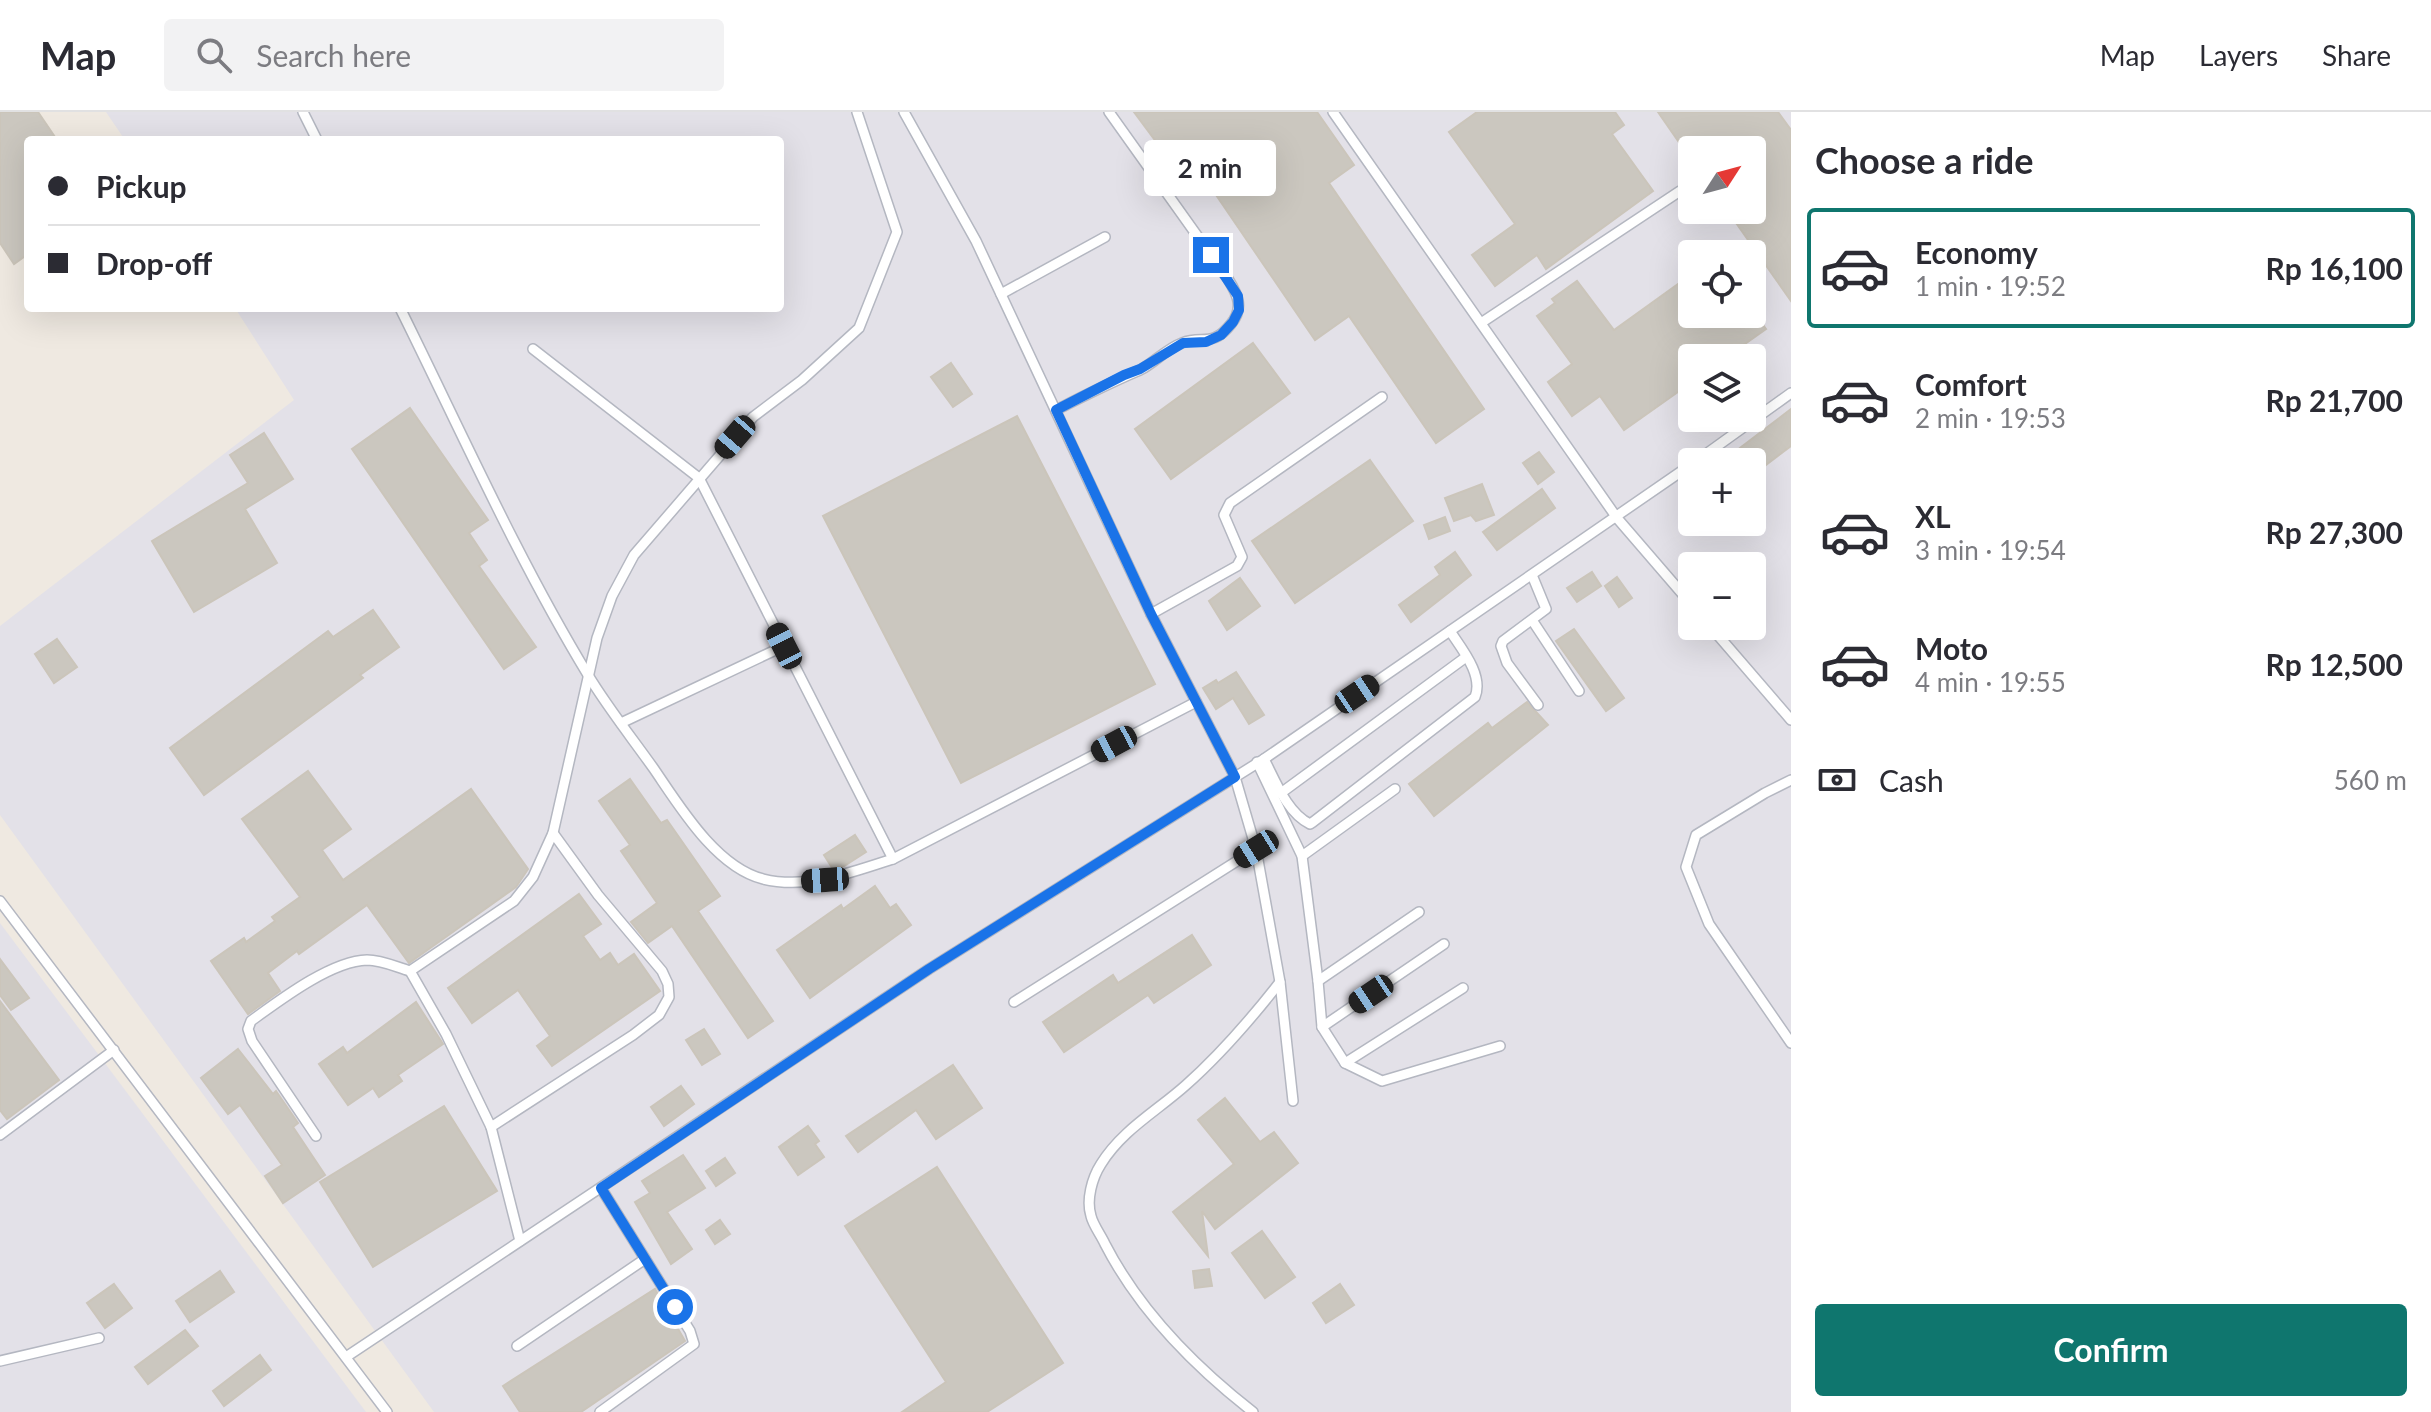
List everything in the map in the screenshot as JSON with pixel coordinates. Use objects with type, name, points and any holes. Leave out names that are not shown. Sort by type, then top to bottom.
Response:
[{"type":"lane","points":[[303,112],[315,136]]},
{"type":"lane","points":[[410,971],[514,901],[533,877],[553,833],[597,638],[612,596],[634,555],[753,417],[802,380],[859,328],[897,232],[857,112]]},
{"type":"lane","points":[[904,112],[976,241],[1151,614],[1235,777],[1256,849],[1280,982],[1293,1101]]},
{"type":"lane","points":[[1056,410],[1140,369],[1183,343],[1206,342],[1221,335],[1239,310],[1238,296],[1228,279],[1109,112]]},
{"type":"lane","points":[[1333,112],[1617,518],[1678,589]]},
{"type":"lane","points":[[1481,323],[1678,192]]},
{"type":"lane","points":[[1001,294],[1105,237]]},
{"type":"lane","points":[[402,312],[527,565],[588,676],[687,816],[725,859],[762,879],[794,882],[825,880],[893,859],[1196,702]]},
{"type":"lane","points":[[533,349],[699,478],[893,859]]},
{"type":"lane","points":[[1715,448],[1791,393]]},
{"type":"lane","points":[[1151,614],[1237,566],[1242,557],[1224,521],[1225,509],[1230,503],[1382,397]]},
{"type":"lane","points":[[346,1357],[929,969],[1235,777],[1678,474]]},
{"type":"lane","points":[[1532,575],[1546,609],[1503,641],[1501,646],[1507,663],[1538,705]]},
{"type":"lane","points":[[1532,620],[1579,691]]},
{"type":"lane","points":[[1260,760],[1300,819],[1310,824],[1313,822],[1471,702],[1477,690],[1476,679],[1450,631]]},
{"type":"lane","points":[[1722,640],[1791,720]]},
{"type":"lane","points":[[621,723],[784,646]]},
{"type":"lane","points":[[1281,793],[1466,657]]},
{"type":"lane","points":[[1260,760],[1302,856],[1322,1027],[1345,1063],[1382,1081],[1500,1046]]},
{"type":"lane","points":[[1791,780],[1696,835],[1686,867],[1709,924],[1791,1043]]},
{"type":"lane","points":[[1302,856],[1395,789]]},
{"type":"lane","points":[[491,1127],[633,1035],[659,1015],[669,997],[668,984],[662,971],[598,895],[553,833]]},
{"type":"lane","points":[[1014,1002],[1256,849]]},
{"type":"lane","points":[[0,901],[387,1412]]},
{"type":"lane","points":[[1318,981],[1419,912]]},
{"type":"lane","points":[[1322,1027],[1444,944]]},
{"type":"lane","points":[[316,1136],[252,1041],[248,1029],[251,1021],[316,979],[351,962],[379,961],[410,971],[446,1034],[491,1127],[520,1241]]},
{"type":"lane","points":[[1253,1412],[1181,1348],[1141,1300],[1113,1259],[1091,1216],[1090,1189],[1100,1165],[1121,1138],[1219,1054],[1280,982]]},
{"type":"lane","points":[[1345,1063],[1463,988]]},
{"type":"lane","points":[[0,1135],[114,1050]]},
{"type":"lane","points":[[600,1412],[694,1344],[690,1331],[601,1188]]},
{"type":"lane","points":[[517,1346],[645,1259]]},
{"type":"lane","points":[[0,1361],[99,1338]]},
{"type":"shaded area","points":[[106,112],[1791,112],[1791,1412],[434,1412],[0,815],[0,626],[294,400],[238,312],[784,312],[784,136],[122,136]]},
{"type":"shaded area","points":[[0,923],[366,1412],[0,1412]]},
{"type":"building","points":[[0,112],[38,112],[54,136],[24,136],[24,257],[14,264],[0,243]]},
{"type":"building","points":[[1134,112],[1317,112],[1354,165],[1329,183],[1484,409],[1436,443],[1349,316],[1315,340],[1184,148],[1169,159]]},
{"type":"building","points":[[1477,112],[1615,112],[1624,125],[1612,134],[1653,191],[1546,269],[1537,255],[1495,286],[1472,255],[1515,224],[1449,132]]},
{"type":"building","points":[[1658,112],[1778,112],[1791,130],[1791,301],[1766,265],[1766,240],[1748,240],[1737,224],[1766,224],[1766,136],[1678,136],[1678,141]]},
{"type":"building","points":[[1577,281],[1614,330],[1678,284],[1678,328],[1766,329],[1745,344],[1678,344],[1678,392],[1624,430],[1600,396],[1572,416],[1548,382],[1572,364],[1537,316],[1555,303],[1552,299]]},
{"type":"building","points":[[1253,343],[1290,393],[1171,479],[1135,429]]},
{"type":"building","points":[[951,363],[972,394],[953,407],[931,377]]},
{"type":"building","points":[[410,408],[488,520],[469,533],[487,560],[479,566],[536,647],[504,669],[352,449]]},
{"type":"building","points":[[1791,409],[1791,446],[1766,465],[1766,448],[1740,448],[1761,432],[1766,432],[1766,428]]},
{"type":"building","points":[[1017,416],[1155,684],[961,783],[823,516]]},
{"type":"building","points":[[264,433],[293,479],[245,509],[277,563],[194,612],[152,541],[248,483],[230,455]]},
{"type":"building","points":[[1539,452],[1554,472],[1538,484],[1523,463]]},
{"type":"building","points":[[1370,460],[1413,521],[1295,603],[1252,541]]},
{"type":"building","points":[[1482,484],[1494,515],[1476,521],[1471,515],[1454,521],[1445,498]]},
{"type":"building","points":[[1542,489],[1555,508],[1497,550],[1483,532]]},
{"type":"building","points":[[1445,517],[1450,531],[1429,539],[1424,525]]},
{"type":"building","points":[[1455,552],[1471,575],[1411,622],[1399,605],[1440,575],[1435,567]]},
{"type":"building","points":[[1592,572],[1601,586],[1577,602],[1567,588]]},
{"type":"building","points":[[1617,577],[1632,598],[1619,607],[1605,586]]},
{"type":"building","points":[[1240,578],[1260,606],[1227,630],[1209,601]]},
{"type":"building","points":[[373,610],[399,647],[360,675],[363,678],[204,795],[170,748],[328,631],[333,637]]},
{"type":"building","points":[[1574,629],[1624,698],[1606,711],[1556,641]]},
{"type":"building","points":[[57,639],[77,667],[54,683],[35,654]]},
{"type":"building","points":[[1236,672],[1264,715],[1249,724],[1233,698],[1216,709],[1203,688]]},
{"type":"building","points":[[1527,702],[1548,725],[1434,816],[1409,784],[1488,723],[1492,728]]},
{"type":"building","points":[[308,771],[351,829],[322,850],[343,880],[471,789],[528,869],[516,887],[409,963],[367,905],[268,973],[280,991],[248,1014],[211,961],[244,938],[246,942],[275,921],[272,917],[300,897],[242,819]]},
{"type":"building","points":[[630,779],[661,823],[667,820],[720,896],[698,911],[773,1021],[748,1038],[672,926],[648,943],[631,922],[657,903],[621,851],[630,845],[599,801]]},
{"type":"building","points":[[855,835],[866,852],[833,869],[824,855]]},
{"type":"building","points":[[875,886],[890,908],[896,904],[911,925],[810,998],[777,950],[841,905],[843,909]]},
{"type":"building","points":[[579,894],[601,924],[583,936],[600,960],[610,953],[618,965],[634,954],[660,991],[552,1066],[537,1046],[550,1036],[518,990],[472,1023],[448,988]]},
{"type":"building","points":[[1192,935],[1211,965],[1154,1003],[1148,995],[1064,1052],[1043,1022],[1113,975],[1118,983]]},
{"type":"building","points":[[0,959],[29,998],[11,1010],[0,995]]},
{"type":"building","points":[[0,1001],[59,1080],[7,1119],[0,1110]]},
{"type":"building","points":[[416,1002],[443,1044],[398,1075],[402,1081],[379,1097],[373,1088],[348,1105],[319,1064],[343,1047],[347,1053]]},
{"type":"building","points":[[704,1029],[720,1054],[702,1065],[686,1040]]},
{"type":"building","points":[[238,1049],[273,1094],[276,1091],[298,1123],[293,1127],[325,1175],[283,1203],[265,1176],[282,1165],[240,1105],[228,1114],[201,1078]]},
{"type":"building","points":[[953,1065],[982,1108],[936,1139],[916,1110],[858,1152],[846,1136]]},
{"type":"building","points":[[681,1086],[694,1104],[664,1126],[651,1107]]},
{"type":"building","points":[[1225,1098],[1260,1142],[1274,1132],[1298,1163],[1215,1229],[1202,1211],[1208,1256],[1173,1212],[1234,1164],[1198,1120]]},
{"type":"building","points":[[444,1106],[497,1191],[373,1267],[320,1182]]},
{"type":"building","points":[[808,1126],[819,1141],[815,1144],[824,1157],[798,1175],[779,1147]]},
{"type":"building","points":[[683,1155],[705,1188],[667,1212],[692,1249],[671,1264],[635,1202],[650,1193],[642,1181]]},
{"type":"building","points":[[725,1158],[735,1173],[716,1186],[706,1171]]},
{"type":"building","points":[[937,1167],[1063,1363],[987,1412],[902,1412],[946,1382],[845,1226]]},
{"type":"building","points":[[720,1220],[730,1234],[715,1244],[706,1230]]},
{"type":"building","points":[[1262,1231],[1295,1277],[1265,1298],[1232,1253]]},
{"type":"building","points":[[1209,1269],[1212,1286],[1195,1288],[1193,1271]]},
{"type":"building","points":[[220,1271],[234,1292],[190,1322],[176,1301]]},
{"type":"building","points":[[114,1284],[132,1308],[105,1328],[87,1303]]},
{"type":"building","points":[[1340,1284],[1354,1305],[1326,1323],[1313,1303]]},
{"type":"building","points":[[655,1289],[685,1341],[581,1412],[520,1412],[503,1386]]},
{"type":"building","points":[[185,1330],[198,1346],[148,1384],[135,1367]]},
{"type":"building","points":[[260,1355],[271,1370],[224,1406],[213,1391]]},
{"type":"route","points":[[675,1307],[601,1188],[929,969],[1235,777],[1151,614],[1056,410],[1140,369],[1183,343],[1206,342],[1221,335],[1239,310],[1238,296],[1211,255]]}]
